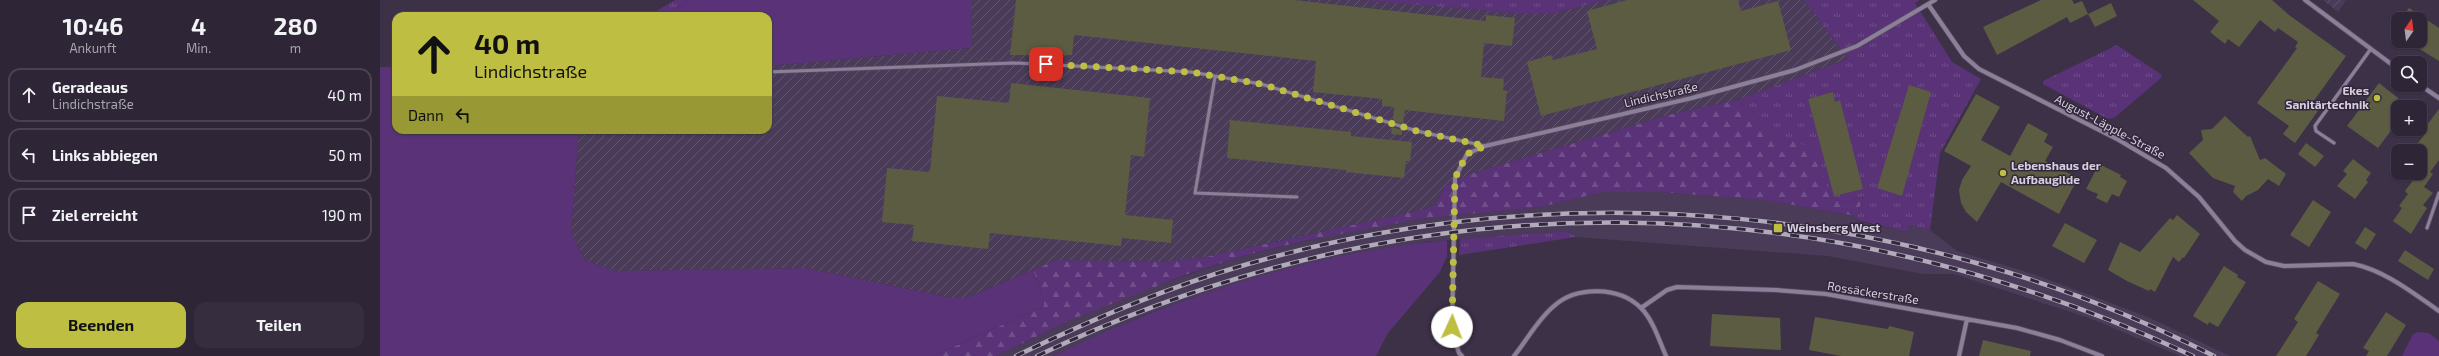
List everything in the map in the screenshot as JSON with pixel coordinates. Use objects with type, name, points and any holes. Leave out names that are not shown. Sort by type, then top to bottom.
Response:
[{"type":"street","name":"Lindichstraße","points":[[1462,356],[1459,353],[1452,332],[1455,178],[1467,154],[1485,146],[1692,98],[1795,70],[1857,46],[1935,0]]},
{"type":"street","points":[[2305,0],[2391,64]]},
{"type":"street","name":"August-Läpple-Straße","points":[[1928,4],[1964,56],[1979,69],[2117,139],[2159,164],[2199,197],[2235,241],[2251,253],[2276,266],[2353,264],[2364,266],[2399,284],[2439,311]]},
{"type":"street","points":[[2427,90],[2439,98]]},
{"type":"street","name":"Rossäckerstraße","points":[[1641,308],[1666,290],[1678,288],[1761,290],[1826,294],[2017,328],[2060,340],[2102,356]]},
{"type":"street","points":[[1514,356],[1554,305],[1575,294],[1610,292],[1628,298],[1641,308],[1654,328],[1666,356]]},
{"type":"street","points":[[1959,356],[1967,319]]},
{"type":"lane","points":[[2334,143],[2316,131],[2315,126],[2370,50]]},
{"type":"lane","points":[[772,72],[1014,63],[1183,71],[1261,84],[1417,131],[1485,146]]},
{"type":"lane","points":[[1215,77],[1195,192],[1297,197]]},
{"type":"lane","points":[[2427,228],[2439,193]]},
{"type":"shaded area","points":[[971,0],[1360,0],[1514,13],[1554,13],[1606,0],[1804,0],[1848,59],[1737,100],[1668,115],[1470,174],[1445,186],[1436,204],[1426,209],[1206,257],[1160,262],[1057,260],[966,298],[953,298],[805,268],[614,271],[585,260],[571,233],[579,134],[772,134],[772,66],[972,48]]},
{"type":"shaded area","points":[[2323,0],[2346,0],[2338,12]]},
{"type":"shaded area","points":[[1603,192],[1658,192],[1764,200],[1856,216],[1857,221],[1907,232],[1909,225],[1930,230],[1957,251],[2033,274],[2150,318],[2230,356],[2180,356],[2089,318],[1954,274],[1923,274],[1828,256],[1576,237],[1567,231],[1424,242],[1195,297],[1142,316],[1053,356],[996,356],[1073,319],[1132,294],[1243,256],[1357,229],[1419,219],[1541,207]]},
{"type":"green space","points":[[675,0],[690,0],[670,12],[655,12]]},
{"type":"green space","points":[[690,0],[971,0],[972,48],[772,66],[772,12],[670,12]]},
{"type":"green space","points":[[1360,0],[1606,0],[1554,13],[1514,13]]},
{"type":"green space","points":[[1804,0],[1920,0],[1915,3],[1952,62],[1981,79],[1940,153],[1930,230],[1909,225],[1907,232],[1857,220],[1856,216],[1864,196],[1844,203],[1830,195],[1813,149],[1772,134],[1751,110],[1737,100],[1848,59]]},
{"type":"green space","points":[[2117,45],[2162,75],[2161,78],[2114,118],[2108,119],[2043,84],[2043,81]]},
{"type":"green space","points":[[380,67],[392,67],[392,134],[579,134],[571,233],[585,260],[614,271],[805,268],[953,298],[966,298],[1033,270],[1041,291],[1044,306],[933,356],[380,356]]},
{"type":"green space","points":[[1737,100],[1751,110],[1772,134],[1813,148],[1830,195],[1844,203],[1864,196],[1856,216],[1764,200],[1658,192],[1603,192],[1541,207],[1419,219],[1304,241],[1243,256],[1185,275],[1073,319],[996,356],[933,356],[1044,306],[1041,291],[1033,270],[1057,260],[1160,262],[1206,257],[1426,209],[1436,204],[1445,186],[1470,174],[1668,115]]},
{"type":"green space","points":[[1567,231],[1576,237],[1459,255],[1460,239]]},
{"type":"green space","points":[[1447,240],[1447,256],[1440,272],[1388,333],[1376,356],[1053,356],[1147,314],[1245,280],[1345,255],[1396,246]]},
{"type":"green space","points":[[2418,332],[2429,333],[2439,341],[2439,356],[2402,356],[2413,334]]},
{"type":"building","points":[[1016,0],[1293,0],[1486,21],[1486,15],[1515,18],[1512,46],[1484,43],[1481,77],[1504,79],[1503,90],[1507,91],[1504,121],[1405,110],[1403,124],[1393,121],[1394,107],[1382,106],[1382,99],[1313,92],[1316,61],[1074,35],[1072,55],[1010,55]]},
{"type":"building","points":[[1627,0],[1738,0],[1741,11],[1778,1],[1791,50],[1541,116],[1527,62],[1551,55],[1553,60],[1597,49],[1587,11]]},
{"type":"building","points":[[2041,0],[2072,0],[2074,4],[2082,1],[2088,14],[2070,23],[2067,17],[1997,55],[1983,27]]},
{"type":"building","points":[[2193,0],[2272,0],[2289,15],[2346,56],[2313,102],[2320,108],[2295,143],[2283,134],[2289,126],[2257,103],[2297,48],[2295,47],[2298,42],[2278,28],[2275,32],[2260,20],[2239,47],[2228,39],[2225,44],[2210,32],[2219,21]]},
{"type":"building","points":[[2111,3],[2117,16],[2095,27],[2088,14]]},
{"type":"building","points":[[2409,8],[2415,12],[2406,12]]},
{"type":"building","points":[[2427,20],[2439,28],[2439,61],[2418,48],[2427,48]]},
{"type":"building","points":[[1011,83],[1150,98],[1144,157],[1131,155],[1125,215],[1173,220],[1171,243],[1122,238],[1121,246],[990,233],[988,249],[912,241],[914,225],[882,222],[887,168],[930,172],[937,96],[1009,103]]},
{"type":"building","points":[[2379,83],[2398,98],[2398,100],[2391,100],[2391,130],[2378,148],[2347,126]]},
{"type":"building","points":[[1909,85],[1931,92],[1902,196],[1877,188]]},
{"type":"building","points":[[1833,92],[1835,102],[1840,100],[1863,189],[1834,196],[1808,99]]},
{"type":"building","points":[[1976,94],[2000,107],[1981,140],[2010,156],[2028,123],[2048,134],[2044,142],[2053,147],[2045,161],[2078,178],[2059,214],[2001,182],[1977,222],[1966,212],[1961,203],[1959,190],[1962,180],[1971,166],[1944,151]]},
{"type":"building","points":[[2439,109],[2439,160],[2430,172],[2433,174],[2424,187],[2433,193],[2423,205],[2427,208],[2411,234],[2393,221],[2402,208],[2399,206],[2408,194],[2405,191],[2413,180],[2427,180],[2427,144],[2418,143],[2423,136],[2427,136],[2427,125]]},
{"type":"building","points":[[2225,116],[2248,137],[2250,136],[2260,160],[2265,158],[2286,174],[2279,186],[2268,179],[2258,190],[2246,196],[2242,201],[2233,192],[2235,186],[2213,178],[2189,153],[2203,140],[2201,130],[2212,129]]},
{"type":"building","points":[[1230,120],[1351,132],[1351,136],[1412,142],[1410,161],[1406,161],[1404,178],[1346,172],[1346,170],[1227,158]]},
{"type":"building","points":[[1392,127],[1402,130],[1402,135],[1391,134]]},
{"type":"building","points":[[2306,143],[2324,156],[2315,167],[2298,154]]},
{"type":"building","points":[[2353,159],[2371,173],[2366,180],[2368,182],[2355,199],[2337,186],[2347,174],[2343,171]]},
{"type":"building","points":[[2099,164],[2121,175],[2120,177],[2127,181],[2119,197],[2112,194],[2107,203],[2096,198],[2098,194],[2086,189]]},
{"type":"building","points":[[2313,200],[2331,212],[2309,247],[2290,235]]},
{"type":"building","points":[[2177,215],[2200,234],[2184,258],[2183,257],[2179,262],[2173,257],[2155,292],[2150,289],[2149,291],[2127,281],[2108,270],[2120,242],[2140,252],[2170,218],[2173,220]]},
{"type":"building","points":[[2065,223],[2097,240],[2084,263],[2052,246]]},
{"type":"building","points":[[2365,227],[2376,234],[2366,250],[2355,243]]},
{"type":"building","points":[[2405,250],[2434,269],[2428,280],[2398,261]]},
{"type":"building","points":[[2224,266],[2238,275],[2237,277],[2246,282],[2218,327],[2209,322],[2208,325],[2193,316]]},
{"type":"building","points":[[2318,281],[2340,294],[2316,333],[2319,335],[2306,356],[2276,356],[2298,322],[2294,319]]},
{"type":"building","points":[[2386,312],[2406,325],[2387,356],[2366,356],[2369,351],[2363,348]]},
{"type":"building","points":[[1712,314],[1780,318],[1781,350],[1710,346]]},
{"type":"building","points":[[1815,317],[1888,329],[1889,326],[1914,332],[1909,356],[1841,356],[1809,350]]},
{"type":"building","points":[[1983,340],[2031,351],[2030,356],[1979,356]]},
{"type":"railway","points":[[1016,356],[1130,305],[1188,283],[1248,264],[1369,235],[1492,218],[1616,213],[1740,219],[1863,236],[1983,265],[2101,305],[2214,356]]},
{"type":"railway","points":[[1037,356],[1180,297],[1324,255],[1470,230],[1615,222],[1760,231],[1906,256],[2050,298],[2193,356]]},
{"type":"place","name":"Ekes Sanitärtechnik","points":[[2377,98]]},
{"type":"place","name":"Lebenshaus der Aufbaugilde","points":[[2003,173]]},
{"type":"place","name":"Weinsberg West","points":[[1778,228]]},
{"type":"route","points":[[1046,64],[1191,72],[1261,84],[1417,131],[1485,146],[1467,154],[1455,178],[1453,209],[1454,270],[1452,327]]}]
